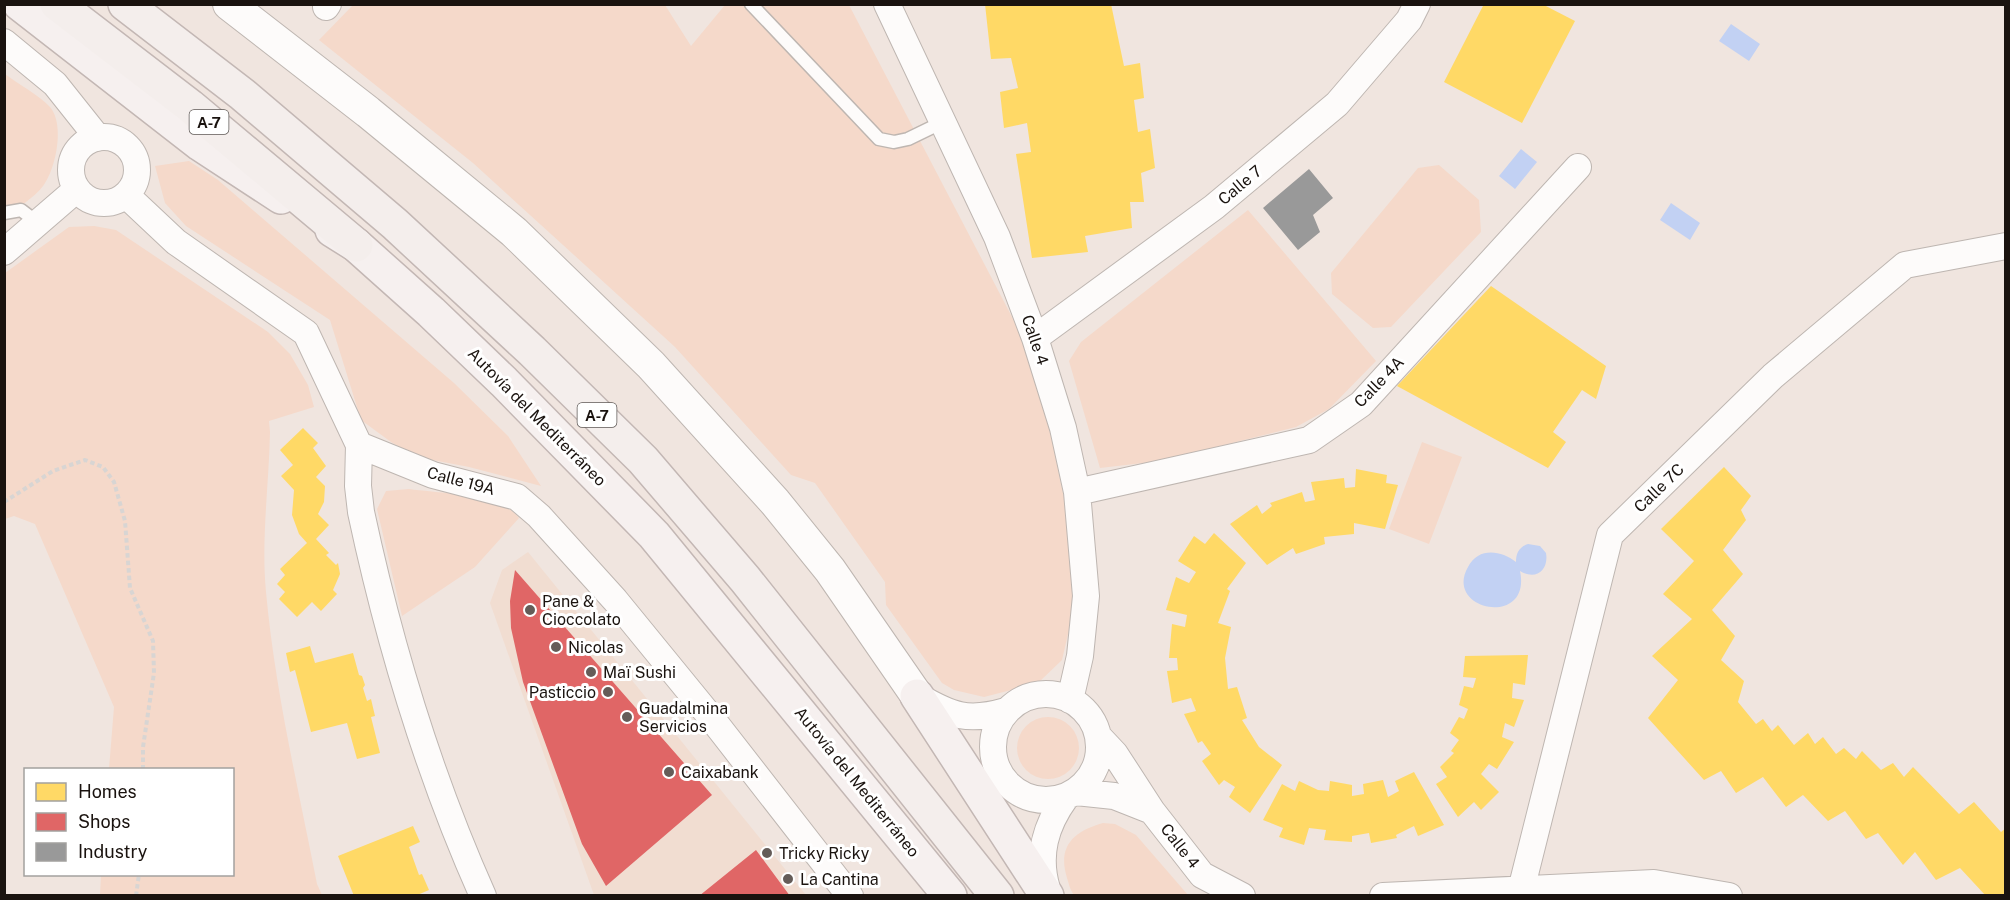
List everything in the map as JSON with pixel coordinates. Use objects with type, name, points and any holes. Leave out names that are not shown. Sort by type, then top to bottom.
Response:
[{"type":"highway","points":[[20,4],[200,144],[356,245]]},
{"type":"highway","name":"Autovía del Mediterráneo","points":[[57,4],[190,106],[356,245],[504,382],[654,536],[948,894]]},
{"type":"highway","name":"A-7","points":[[125,4],[242,94],[395,224],[532,351],[643,460],[745,579],[997,896]]},
{"type":"highway","points":[[917,696],[1048,896]]},
{"type":"street","points":[[229,4],[368,112],[514,232],[651,365],[784,505],[830,570],[857,600],[917,696],[945,712],[965,717],[981,717],[1006,711]]},
{"type":"street","name":"Calle 4","points":[[887,4],[997,237],[1035,338],[1063,429],[1077,492],[1086,596],[1080,656],[1070,700]]},
{"type":"street","name":"Calle 7","points":[[1035,338],[1214,207],[1337,104],[1408,20],[1417,4]]},
{"type":"street","points":[[4,42],[55,84],[98,138]]},
{"type":"street","points":[[98,138],[119,141],[134,156],[137,166],[133,187],[116,201],[95,202],[85,197],[72,180],[71,169],[79,148],[98,138]]},
{"type":"street","name":"Calle 4A","points":[[1077,492],[1309,440],[1361,404],[1578,167]]},
{"type":"street","points":[[4,252],[77,189]]},
{"type":"street","points":[[126,195],[176,242],[306,333],[359,445],[358,486],[361,512],[399,665],[430,764],[483,896]]},
{"type":"street","name":"Calle 7C","points":[[1521,890],[1610,535],[1773,376],[1905,265],[2006,246]]},
{"type":"street","name":"Calle 19A","points":[[359,445],[433,475],[517,497],[539,516],[615,600],[850,896]]},
{"type":"street","points":[[1048,896],[1042,874],[1041,855],[1052,820],[1071,794],[1088,781],[1099,753],[1099,737],[1084,709],[1070,700],[1057,695],[1043,694],[1029,696],[1017,702],[1006,711],[998,723],[994,737],[993,751],[1002,778],[1012,789],[1038,800],[1052,801],[1071,794]]},
{"type":"street","name":"Calle 4","points":[[1099,737],[1115,754],[1152,811],[1202,875],[1242,896]]},
{"type":"street","name":"Calle 4","points":[[1071,794],[1114,796],[1152,811]]},
{"type":"street","points":[[1383,896],[1654,884],[1729,896]]},
{"type":"lane","points":[[751,4],[879,139],[894,142],[908,139],[943,122]]},
{"type":"lane","points":[[4,213],[21,210],[38,223]]},
{"type":"path","points":[[4,502],[52,471],[85,460],[103,467],[114,482],[125,521],[130,588],[153,641],[154,673],[143,747],[143,768]]},
{"type":"path","points":[[136,896],[139,876]]},
{"type":"shaded area","points":[[353,5],[665,5],[691,46],[725,5],[849,5],[1035,361],[1081,578],[1062,660],[1038,683],[984,697],[954,690],[942,683],[886,605],[885,582],[815,483],[791,475],[675,347],[473,163],[319,40]]},
{"type":"shaded area","points":[[5,74],[50,107],[55,115],[58,135],[52,169],[43,186],[5,218]]},
{"type":"shaded area","points":[[189,161],[218,180],[454,383],[508,436],[541,486],[469,467],[417,457],[391,442],[361,420],[330,320],[186,226],[165,203],[155,166]]},
{"type":"shaded area","points":[[1439,165],[1479,200],[1481,232],[1391,327],[1373,328],[1332,294],[1331,273],[1418,168]]},
{"type":"shaded area","points":[[1248,210],[1376,361],[1329,409],[1296,427],[1160,461],[1100,468],[1069,361],[1081,342]]},
{"type":"shaded area","points":[[94,226],[116,230],[268,332],[290,354],[308,385],[314,407],[269,421],[265,572],[270,629],[281,702],[317,884],[322,895],[100,895],[101,876],[234,876],[234,768],[109,768],[114,707],[35,524],[14,516],[5,519],[5,273],[69,227]]},
{"type":"shaded area","points":[[1422,442],[1462,457],[1429,544],[1389,529]]},
{"type":"shaded area","points":[[409,489],[484,499],[510,510],[519,518],[475,567],[402,616],[377,509],[386,491]]},
{"type":"shaded area","points":[[528,552],[806,895],[594,895],[490,603],[502,570]]},
{"type":"shaded area","points":[[1048,717],[1065,722],[1070,726],[1074,731],[1079,748],[1074,765],[1070,770],[1065,774],[1048,779],[1031,774],[1026,770],[1022,765],[1017,748],[1022,731],[1026,726],[1031,722]]},
{"type":"shaded area","points":[[1103,823],[1115,824],[1136,835],[1188,895],[1074,895],[1064,867],[1066,849],[1076,835]]},
{"type":"water","points":[[1731,24],[1760,44],[1749,61],[1719,41]]},
{"type":"water","points":[[1521,149],[1537,162],[1515,189],[1499,176]]},
{"type":"water","points":[[1671,203],[1700,223],[1690,240],[1660,220]]},
{"type":"water","points":[[1528,544],[1540,546],[1546,553],[1545,564],[1543,569],[1536,574],[1531,575],[1520,571],[1520,589],[1513,601],[1502,606],[1489,607],[1477,603],[1467,594],[1464,582],[1468,567],[1478,556],[1490,552],[1497,553],[1516,562],[1519,551]]},
{"type":"building: Homes","points":[[985,4],[1111,4],[1124,66],[1140,63],[1144,98],[1134,100],[1138,132],[1150,129],[1155,168],[1141,173],[1144,202],[1130,202],[1132,228],[1085,236],[1088,252],[1032,258],[1016,154],[1031,152],[1027,123],[1004,128],[1000,92],[1018,88],[1011,58],[991,59]]},
{"type":"building: Homes","points":[[1484,4],[1542,4],[1575,21],[1522,123],[1444,82]]},
{"type":"building: Homes","points":[[1491,286],[1606,366],[1596,399],[1582,390],[1553,432],[1566,442],[1548,468],[1397,386]]},
{"type":"building: Homes","points":[[303,428],[318,443],[313,448],[326,466],[316,477],[325,486],[324,502],[318,514],[329,525],[316,539],[329,553],[326,555],[336,565],[338,563],[340,574],[333,590],[337,594],[321,611],[312,602],[297,617],[279,599],[285,592],[277,584],[285,575],[280,569],[307,543],[299,534],[292,515],[294,490],[281,476],[293,465],[280,450]]},
{"type":"building: Homes","points":[[1724,467],[1751,496],[1741,510],[1746,520],[1723,550],[1743,574],[1712,610],[1735,636],[1721,660],[1744,681],[1738,702],[1756,724],[1763,719],[1772,731],[1778,725],[1794,745],[1808,733],[1815,744],[1823,737],[1836,754],[1844,748],[1856,759],[1862,751],[1881,770],[1893,763],[1904,777],[1913,767],[1959,814],[1974,802],[2001,832],[2006,828],[2006,896],[1986,896],[1960,868],[1936,880],[1915,852],[1903,865],[1878,833],[1866,839],[1845,811],[1828,821],[1803,795],[1786,807],[1763,777],[1736,793],[1721,771],[1704,780],[1648,718],[1678,680],[1652,656],[1692,619],[1663,594],[1694,561],[1661,529]]},
{"type":"building: Homes","points":[[1356,469],[1387,475],[1386,483],[1398,485],[1385,529],[1354,523],[1354,534],[1324,537],[1325,544],[1296,554],[1293,548],[1267,565],[1230,524],[1257,505],[1262,514],[1272,506],[1270,503],[1302,492],[1305,502],[1315,500],[1311,482],[1344,478],[1345,488],[1355,487]]},
{"type":"building: Homes","points":[[1214,533],[1246,563],[1227,589],[1230,591],[1218,623],[1231,627],[1225,658],[1228,689],[1237,687],[1247,718],[1242,720],[1259,747],[1282,765],[1250,813],[1229,797],[1235,787],[1224,780],[1219,785],[1202,761],[1211,754],[1202,741],[1198,743],[1184,714],[1196,711],[1191,698],[1172,703],[1167,671],[1178,670],[1177,658],[1169,658],[1172,624],[1185,627],[1187,615],[1166,610],[1176,577],[1189,583],[1196,572],[1178,561],[1194,536],[1205,544]]},
{"type":"building: Homes","points":[[310,646],[315,663],[353,653],[359,675],[362,676],[365,685],[363,688],[367,701],[371,699],[375,716],[371,717],[380,753],[357,759],[347,723],[311,732],[295,670],[290,672],[286,653]]},
{"type":"building: Homes","points":[[1528,655],[1525,685],[1513,683],[1512,698],[1524,700],[1514,727],[1505,723],[1502,737],[1514,742],[1497,769],[1489,764],[1481,774],[1499,792],[1481,810],[1474,802],[1458,817],[1436,784],[1447,777],[1440,767],[1454,753],[1451,751],[1459,740],[1450,733],[1459,717],[1464,719],[1468,709],[1459,705],[1464,686],[1473,688],[1476,678],[1463,677],[1465,656]]},
{"type":"building: Homes","points":[[1414,772],[1444,825],[1418,836],[1414,826],[1396,835],[1397,838],[1371,843],[1369,833],[1352,836],[1352,842],[1324,840],[1326,830],[1309,828],[1304,845],[1279,837],[1283,828],[1263,820],[1282,784],[1295,791],[1299,781],[1318,790],[1329,791],[1330,781],[1352,785],[1352,796],[1364,794],[1363,784],[1383,780],[1388,797],[1399,791],[1395,781]]},
{"type":"building: Homes","points":[[413,826],[420,842],[409,847],[419,875],[422,874],[429,890],[415,896],[354,896],[338,856]]},
{"type":"building: Shops","points":[[515,570],[712,795],[606,886],[582,844],[523,682],[511,628],[510,601]]},
{"type":"building: Shops","points":[[756,850],[790,896],[699,896]]},
{"type":"building: Industry","points":[[1309,169],[1333,198],[1313,215],[1320,232],[1298,250],[1263,208]]},
{"type":"place","name":"Pane & Cioccolato","points":[[530,610]]},
{"type":"place","name":"Nicolas","points":[[556,647]]},
{"type":"place","name":"Maï Sushi","points":[[591,672]]},
{"type":"place","name":"Pasticcio","points":[[608,692]]},
{"type":"place","name":"Guadalmina Servicios","points":[[627,717]]},
{"type":"place","name":"Caixabank","points":[[669,772]]},
{"type":"place","name":"Tricky Ricky","points":[[767,853]]},
{"type":"place","name":"La Cantina","points":[[788,879]]}]
